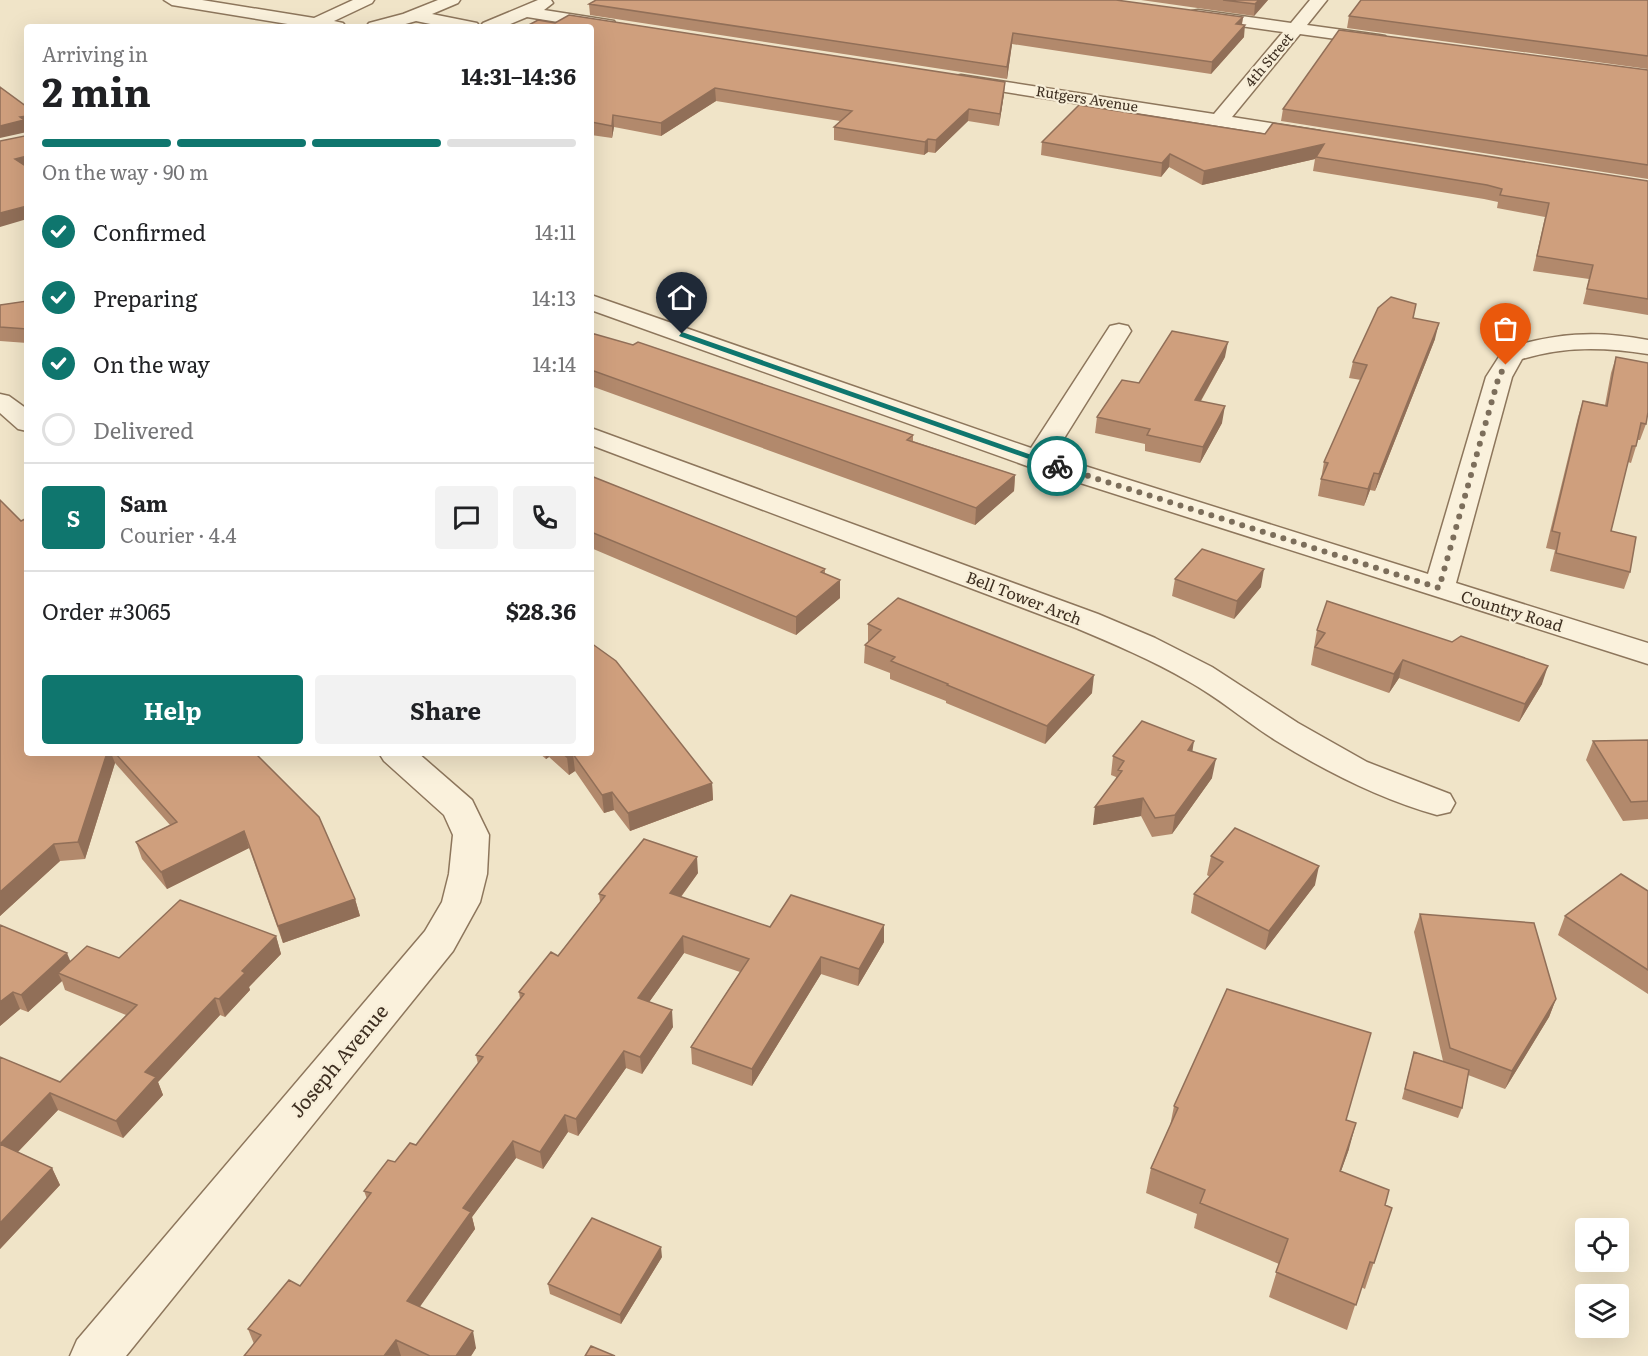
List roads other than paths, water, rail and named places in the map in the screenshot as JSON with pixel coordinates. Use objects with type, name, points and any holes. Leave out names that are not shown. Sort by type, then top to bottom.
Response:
[{"type":"street","points":[[172,0],[315,24],[366,0]]},
{"type":"street","points":[[386,24],[415,16],[448,2],[469,0]]},
{"type":"street","points":[[497,24],[553,0]]},
{"type":"street","name":"4th Street","points":[[1219,120],[1319,0]]},
{"type":"street","points":[[262,15],[287,4]]},
{"type":"street","points":[[527,12],[620,27]]},
{"type":"street","points":[[1180,13],[1402,43]]},
{"type":"street","points":[[415,16],[456,24]]},
{"type":"street","name":"Rutgers Avenue","points":[[937,76],[1335,138]]},
{"type":"street","name":"Country Road","points":[[594,303],[1038,460],[1648,654]]},
{"type":"street","points":[[1038,460],[1119,331]]},
{"type":"street","points":[[1439,588],[1499,376],[1513,354],[1546,343],[1580,339],[1610,340],[1648,347]]},
{"type":"street","points":[[0,402],[24,420]]},
{"type":"street","name":"Bell Tower Arch","points":[[594,437],[1087,621],[1144,645],[1244,700],[1286,731],[1355,770],[1437,803]]},
{"type":"street","name":"Joseph Avenue","points":[[95,1356],[439,941],[461,902],[468,874],[471,835],[459,809],[399,756]]}]
